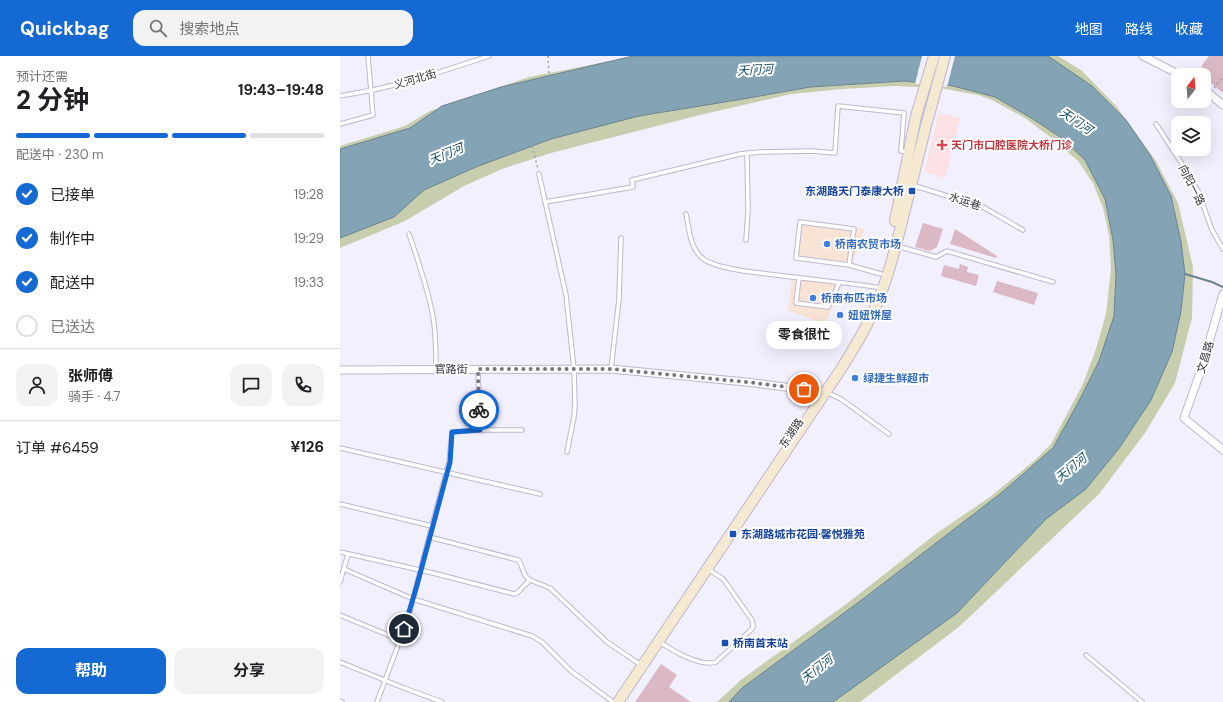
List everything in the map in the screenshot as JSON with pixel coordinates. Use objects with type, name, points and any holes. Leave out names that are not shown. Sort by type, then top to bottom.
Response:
[{"type":"main road","name":"东湖路","points":[[907,184],[909,152],[916,116],[934,56]]},
{"type":"main road","name":"东湖路","points":[[613,702],[822,392],[859,340],[873,312],[893,245],[907,184],[945,56]]},
{"type":"main road","name":"东湖路","points":[[880,288],[881,274],[893,245]]},
{"type":"main road","name":"东湖路","points":[[618,702],[822,392]]},
{"type":"street","points":[[1143,56],[1171,70]]},
{"type":"street","points":[[1211,94],[1223,105]]},
{"type":"street","name":"文昌路","points":[[1223,295],[1201,370],[1184,418],[1223,450]]},
{"type":"street","name":"官路街","points":[[340,370],[611,369],[746,382],[822,392]]},
{"type":"lane","points":[[340,124],[373,115],[368,56]]},
{"type":"lane","name":"义河北街","points":[[340,96],[415,80],[489,56]]},
{"type":"lane","points":[[545,202],[633,187],[632,180],[726,157],[761,152],[812,151],[835,153],[838,106],[904,113],[901,151],[909,152]]},
{"type":"lane","name":"向阳一路","points":[[1156,124],[1198,191],[1212,230],[1223,249]]},
{"type":"lane","points":[[746,240],[748,210],[747,154]]},
{"type":"lane","points":[[539,174],[566,295],[574,369],[575,405],[567,452]]},
{"type":"lane","name":"水运巷","points":[[907,184],[983,207],[1023,230]]},
{"type":"lane","points":[[686,214],[695,248],[706,262],[722,267],[880,288]]},
{"type":"lane","points":[[849,265],[854,229],[800,222],[796,258],[849,265],[881,274]]},
{"type":"lane","points":[[409,234],[426,286],[433,317],[436,344],[436,369]]},
{"type":"lane","points":[[611,369],[619,300],[621,238]]},
{"type":"lane","points":[[893,245],[936,257],[947,251],[1053,282]]},
{"type":"lane","points":[[799,278],[796,303],[828,307],[839,283]]},
{"type":"lane","points":[[478,369],[480,430]]},
{"type":"lane","points":[[822,392],[841,399],[889,434]]},
{"type":"lane","points":[[377,702],[408,619],[450,462],[452,432],[522,430]]},
{"type":"lane","points":[[340,448],[540,494]]},
{"type":"lane","points":[[340,504],[432,526]]},
{"type":"lane","points":[[429,538],[518,560],[522,565],[525,576],[530,580],[550,588],[607,642],[638,663]]},
{"type":"lane","points":[[340,552],[421,570],[514,594],[517,593],[530,580]]},
{"type":"lane","points":[[340,582],[348,554]]},
{"type":"lane","points":[[658,641],[681,655],[707,664],[712,664],[752,629],[752,620],[726,583],[723,579],[707,568]]},
{"type":"lane","points":[[344,569],[413,599],[532,636],[542,642],[572,671],[613,702]]},
{"type":"lane","points":[[340,615],[400,640]]},
{"type":"lane","points":[[1086,656],[1142,702]]},
{"type":"lane","points":[[340,662],[442,702]]},
{"type":"path","points":[[548,56],[549,75]]},
{"type":"path","points":[[1211,88],[1223,77]]},
{"type":"path","points":[[532,146],[539,174]]},
{"type":"shaded area","name":"天门市口腔医院大桥门诊","points":[[939,113],[960,118],[945,178],[924,172]]},
{"type":"shaded area","name":"桥南农贸市场","points":[[798,220],[865,229],[851,267],[794,260]]},
{"type":"shaded area","name":"桥南布匹市场","points":[[792,278],[842,285],[825,324],[788,310]]},
{"type":"green space","points":[[636,56],[1058,56],[1081,70],[1117,107],[1156,161],[1178,203],[1193,267],[1192,318],[1175,383],[1145,433],[1099,494],[960,626],[860,702],[717,702],[742,679],[849,602],[937,533],[990,497],[1034,461],[1051,444],[1083,384],[1096,349],[1106,314],[1111,269],[1109,235],[1103,208],[1093,183],[1078,161],[1025,118],[992,100],[978,95],[940,88],[895,86],[791,94],[700,115],[551,153],[502,169],[464,186],[405,221],[340,248],[340,146],[405,126],[430,111],[529,77]]},
{"type":"water","name":"天门河","points":[[633,56],[1048,56],[1092,86],[1126,120],[1150,155],[1171,196],[1181,242],[1185,274],[1181,311],[1172,352],[1151,400],[1120,447],[1086,489],[1046,519],[957,613],[833,702],[729,702],[742,688],[863,599],[1000,494],[1053,448],[1099,361],[1114,316],[1116,274],[1113,240],[1105,199],[1085,160],[1063,139],[1033,119],[995,97],[953,86],[904,81],[810,87],[639,116],[551,139],[476,167],[424,190],[394,217],[340,238],[340,149],[410,128],[442,106],[501,87]]},
{"type":"pier","points":[[922,56],[955,56],[947,87],[915,84]]},
{"type":"building","points":[[1209,56],[1223,56],[1223,93],[1211,83],[1211,68],[1202,68]]},
{"type":"building","points":[[923,223],[943,229],[937,247],[930,251],[915,247]]},
{"type":"building","points":[[955,229],[997,256],[996,258],[950,244]]},
{"type":"building","points":[[960,264],[968,267],[967,272],[979,275],[976,286],[941,276],[944,265],[959,269]]},
{"type":"building","points":[[997,281],[1038,293],[1034,305],[993,292]]},
{"type":"building","points":[[661,664],[677,675],[669,687],[691,702],[635,702]]},
{"type":"waterway","points":[[1185,274],[1223,287]]},
{"type":"way so far","points":[[479,410],[478,369],[611,369],[804,389]]},
{"type":"place","name":"天门市口腔医院大桥门诊","points":[[942,145]]},
{"type":"place","name":"东湖路天门泰康大桥","points":[[912,191]]},
{"type":"place","name":"桥南农贸市场","points":[[827,244]]},
{"type":"place","name":"桥南布匹市场","points":[[813,298]]},
{"type":"place","name":"妞妞饼屋","points":[[840,315]]},
{"type":"place","name":"绿捷生鲜超市","points":[[855,378]]},
{"type":"place","name":"零食很忙","points":[[804,389]]},
{"type":"place","name":"东湖路城市花园·馨悦雅苑","points":[[733,534]]},
{"type":"place","name":"桥南首末站","points":[[725,643]]},
{"type":"route","points":[[404,629],[408,619],[450,462],[452,432],[480,430],[479,410]]}]
